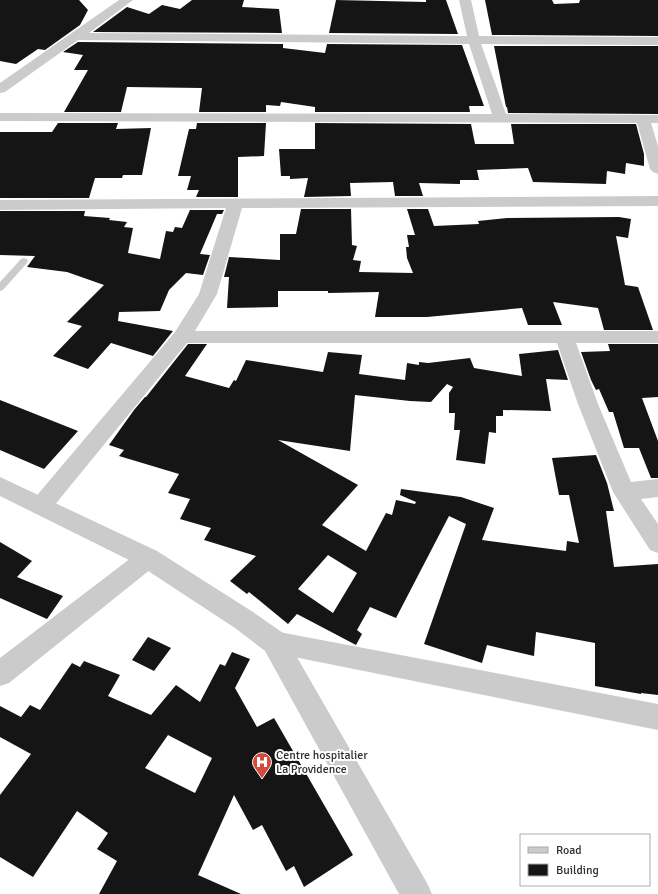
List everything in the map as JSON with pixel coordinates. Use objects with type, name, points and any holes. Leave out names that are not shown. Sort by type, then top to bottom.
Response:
[{"type":"street","points":[[0,89],[127,0]]},
{"type":"street","points":[[465,0],[474,40],[500,118]]},
{"type":"street","points":[[75,36],[658,41]]},
{"type":"street","points":[[0,118],[658,118]]},
{"type":"street","points":[[642,118],[658,169]]},
{"type":"street","points":[[0,205],[658,201]]},
{"type":"street","points":[[42,506],[182,337],[208,294],[236,203]]},
{"type":"street","points":[[564,336],[588,404],[624,492],[658,543]]},
{"type":"street","points":[[182,337],[658,337]]},
{"type":"street","points":[[0,486],[148,558],[244,620],[274,642],[416,894]]},
{"type":"street","points":[[624,492],[658,488]]},
{"type":"street","points":[[0,674],[148,558]]},
{"type":"street","points":[[274,642],[658,717]]},
{"type":"lane","points":[[0,288],[24,261]]},
{"type":"building","points":[[0,0],[79,0],[88,10],[80,25],[45,50],[38,49],[16,64],[0,61]]},
{"type":"building","points":[[192,0],[244,0],[242,7],[279,9],[282,33],[93,32],[127,7],[149,14],[162,5],[180,9]]},
{"type":"building","points":[[336,0],[426,2],[426,0],[446,0],[458,34],[329,33]]},
{"type":"building","points":[[485,0],[552,0],[554,4],[579,3],[580,0],[658,0],[658,36],[492,35]]},
{"type":"building","points":[[78,42],[283,44],[283,48],[325,53],[327,44],[462,45],[484,106],[469,106],[470,112],[315,112],[315,107],[281,102],[280,106],[266,105],[266,112],[199,112],[202,88],[127,87],[121,112],[64,112],[88,70],[74,70],[83,55],[63,52]]},
{"type":"building","points":[[494,46],[658,46],[658,114],[508,113]]},
{"type":"building","points":[[58,123],[118,123],[116,129],[151,128],[142,175],[123,175],[122,178],[95,178],[89,198],[0,198],[0,132],[52,132]]},
{"type":"building","points":[[197,123],[266,123],[264,156],[238,157],[238,197],[196,197],[199,190],[187,190],[191,176],[178,176],[189,129],[196,129]]},
{"type":"building","points":[[315,123],[471,124],[475,144],[514,144],[511,124],[636,124],[644,154],[644,166],[626,163],[625,174],[607,171],[606,184],[533,182],[528,168],[477,170],[479,180],[460,180],[460,184],[419,183],[423,196],[395,196],[393,182],[350,183],[351,196],[304,197],[308,178],[290,179],[290,176],[281,176],[279,149],[315,149]]},
{"type":"building","points":[[301,209],[351,209],[352,245],[357,246],[353,260],[361,261],[359,272],[413,273],[407,258],[406,247],[409,247],[407,235],[415,235],[407,209],[428,209],[434,226],[479,224],[478,221],[507,218],[619,217],[631,219],[628,238],[616,236],[625,285],[638,287],[653,330],[604,330],[598,308],[553,302],[562,325],[528,325],[522,308],[427,317],[375,317],[379,292],[328,293],[328,291],[278,291],[278,307],[227,308],[229,277],[224,277],[229,257],[280,260],[280,234],[296,234]]},
{"type":"building","points":[[190,210],[224,210],[222,214],[217,214],[200,254],[210,255],[203,275],[186,273],[169,290],[160,311],[119,312],[118,321],[173,331],[153,356],[111,343],[88,369],[53,356],[82,326],[67,322],[104,285],[67,272],[27,267],[35,256],[0,255],[0,211],[85,211],[84,216],[110,218],[109,220],[127,222],[124,227],[133,228],[128,253],[160,259],[166,231],[173,232],[175,227],[182,228]]},
{"type":"building","points":[[188,344],[207,344],[185,376],[229,388],[234,380],[236,381],[246,360],[323,372],[328,352],[362,355],[359,374],[405,380],[407,363],[419,365],[419,362],[428,363],[470,358],[474,368],[522,376],[519,354],[558,350],[568,380],[546,379],[551,411],[503,410],[503,416],[496,416],[496,433],[489,432],[485,464],[456,460],[460,430],[454,430],[455,413],[449,413],[449,393],[453,387],[447,384],[431,402],[355,395],[350,451],[278,440],[358,485],[322,525],[366,551],[386,513],[392,515],[396,500],[415,504],[416,502],[400,495],[401,489],[461,497],[494,508],[482,540],[566,551],[567,541],[579,543],[569,495],[559,495],[552,458],[596,455],[607,483],[614,511],[606,511],[614,567],[658,564],[658,695],[641,694],[595,686],[595,643],[536,632],[534,656],[487,645],[482,663],[424,644],[466,524],[449,516],[396,618],[370,607],[357,630],[362,634],[356,645],[297,614],[288,624],[249,592],[247,594],[230,581],[256,556],[204,540],[211,528],[180,519],[190,499],[168,493],[179,474],[119,456],[124,450],[109,445],[134,410]],"holes":[[[328,555],[357,573],[333,613],[298,589]]]},
{"type":"building","points":[[608,344],[658,344],[658,397],[642,398],[658,441],[658,478],[651,478],[639,448],[624,448],[613,412],[609,412],[599,389],[596,390],[591,380],[581,352],[610,351]]},
{"type":"building","points":[[0,400],[78,431],[44,469],[0,450]]},
{"type":"building","points":[[0,542],[32,561],[17,577],[63,596],[47,619],[0,598]]},
{"type":"building","points":[[148,637],[171,648],[154,671],[132,660]]},
{"type":"building","points":[[232,652],[250,659],[235,688],[257,727],[274,718],[353,855],[304,887],[294,866],[286,871],[262,825],[253,830],[234,795],[198,875],[241,894],[99,894],[117,861],[97,849],[108,833],[77,811],[33,877],[0,857],[0,795],[31,754],[0,737],[0,706],[21,717],[30,705],[40,710],[72,663],[80,667],[84,661],[120,675],[108,696],[151,715],[176,685],[200,702],[220,664],[225,666]],"holes":[[[168,735],[212,758],[195,793],[145,768]]]},
{"type":"place","name":"Centre hospitalier La Providence","points":[[262,779]]}]
